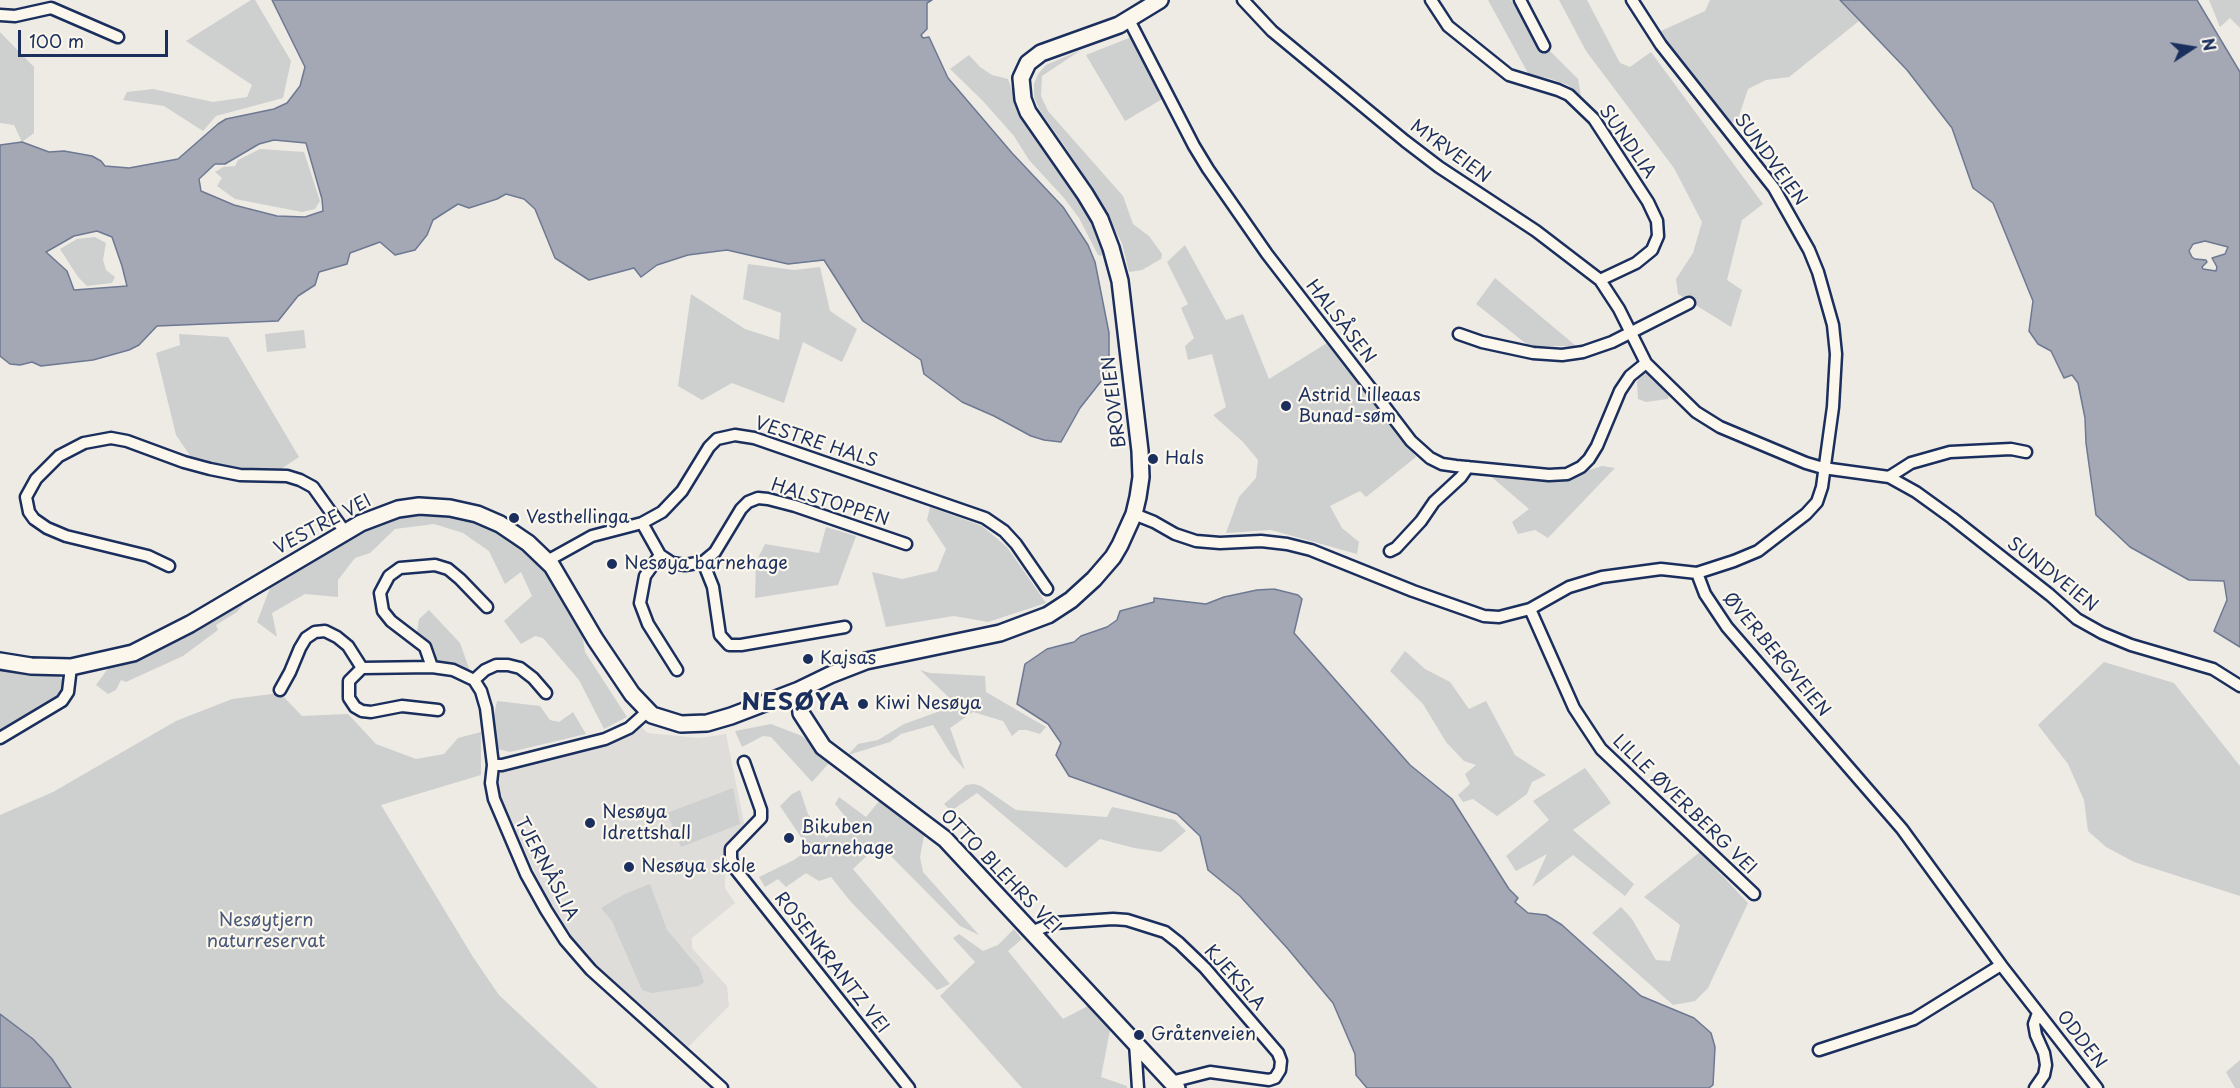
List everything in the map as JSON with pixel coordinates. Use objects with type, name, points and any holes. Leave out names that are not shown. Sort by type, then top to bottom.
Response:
[{"type":"street","name":"BROVEIEN","points":[[798,690],[866,661],[1000,633],[1048,615],[1071,600],[1101,572],[1120,545],[1134,514],[1141,477],[1140,441],[1120,281],[1100,219],[1029,112],[1021,87],[1025,67],[1041,54],[1103,32],[1129,20],[1160,0]]},
{"type":"street","name":"MYRVEIEN","points":[[1243,0],[1272,31],[1405,141],[1439,167],[1536,231],[1600,280],[1620,309],[1646,363],[1680,399],[1696,412],[1720,427],[1823,468]]},
{"type":"street","name":"SUNDLIA","points":[[1431,0],[1448,26],[1509,75],[1569,95],[1594,119],[1648,202],[1657,221],[1658,236],[1652,250],[1636,263],[1600,280]]},
{"type":"street","points":[[1520,0],[1544,46]]},
{"type":"street","name":"SUNDVEIEN","points":[[1632,0],[1661,45],[1774,188],[1809,250],[1818,272],[1831,318],[1836,354],[1833,407],[1820,495],[1806,514],[1758,551],[1697,573]]},
{"type":"street","points":[[0,15],[15,16],[51,8],[118,38]]},
{"type":"street","name":"HALSÅSEN","points":[[1129,20],[1194,146],[1267,254],[1411,441],[1430,458],[1442,464],[1549,475],[1567,474],[1581,467],[1597,446],[1620,391],[1630,376],[1646,363]]},
{"type":"street","points":[[1459,334],[1533,353],[1562,354],[1595,349],[1689,303]]},
{"type":"street","name":"VESTRE HALS","points":[[547,561],[592,536],[642,523],[662,512],[682,491],[709,447],[717,439],[725,436],[745,436],[985,518],[1004,531],[1016,544],[1047,589]]},
{"type":"street","points":[[169,566],[148,556],[77,539],[47,528],[34,519],[29,512],[26,497],[36,479],[59,456],[84,443],[111,438],[127,441],[210,469],[240,474],[287,476],[300,480],[313,487],[345,532]]},
{"type":"street","points":[[1889,477],[1911,463],[1950,452],[2011,449],[2026,452]]},
{"type":"street","points":[[1390,551],[1396,548],[1421,521],[1434,502],[1461,477],[1468,467]]},
{"type":"street","name":"SUNDVEIEN","points":[[1823,468],[1889,477],[1916,492],[1952,518],[2077,619],[2131,645],[2213,669],[2240,686]]},
{"type":"street","name":"HALSTOPPEN","points":[[703,562],[723,542],[741,509],[748,502],[758,498],[795,506],[906,544]]},
{"type":"street","name":"VESTRE VEI","points":[[0,661],[31,666],[71,667],[122,657],[165,639],[345,532],[398,509],[419,506],[450,508],[477,514],[500,524],[528,543],[547,561],[627,688],[648,711],[664,719],[681,724],[695,724],[724,719],[798,690]]},
{"type":"street","points":[[1134,514],[1175,534],[1196,541],[1220,543],[1261,541],[1311,550],[1413,591],[1484,616],[1499,617],[1530,609],[1569,587],[1602,577],[1661,569],[1697,573]]},
{"type":"street","points":[[642,523],[665,560],[678,564],[703,562],[713,586],[720,635],[729,645],[741,645],[845,627]]},
{"type":"street","points":[[660,555],[645,576],[640,603],[648,624],[677,670]]},
{"type":"street","points":[[432,667],[425,647],[391,621],[383,611],[380,593],[389,576],[400,568],[435,565],[448,569],[487,607]]},
{"type":"street","name":"ØVERBERGVEIEN","points":[[1697,573],[1705,594],[1727,627],[1902,829],[2038,1013]]},
{"type":"street","name":"LILLE ØVERBERG VEI","points":[[1530,609],[1574,708],[1601,749],[1754,894]]},
{"type":"street","points":[[280,690],[306,638],[315,632],[325,631],[338,638],[348,646],[362,668]]},
{"type":"street","points":[[438,710],[402,706],[371,712],[362,711],[355,707],[349,698],[349,681],[362,668],[432,667],[453,670],[474,680],[485,670],[496,665],[508,665],[520,668],[533,678],[546,693]]},
{"type":"street","points":[[0,738],[62,701],[68,692],[71,667]]},
{"type":"street","name":"TJERNÅSLIA","points":[[474,680],[481,691],[486,708],[493,765],[491,783],[494,800],[532,884],[565,940],[591,970],[722,1088]]},
{"type":"street","name":"OTTO BLEHRS VEI","points":[[798,690],[801,713],[823,747],[945,839],[1174,1085]]},
{"type":"street","points":[[783,696],[790,707],[801,713]]},
{"type":"street","points":[[493,765],[502,765],[605,739],[628,728],[648,711]]},
{"type":"street","name":"ROSENKRANTZ VEI","points":[[744,762],[762,810],[761,818],[732,849],[731,858],[734,866],[909,1088]]},
{"type":"street","name":"KJEKSLA","points":[[1031,932],[1054,923],[1113,919],[1127,920],[1165,932],[1204,968],[1278,1053],[1281,1061],[1280,1070],[1275,1078],[1269,1080],[1210,1072],[1174,1085]]},
{"type":"street","points":[[1819,1050],[1914,1019],[2001,965]]},
{"type":"street","points":[[2035,1088],[2044,1075],[2046,1065],[2034,1024],[2038,1013]]},
{"type":"street","name":"ODDEN","points":[[2038,1013],[2097,1088]]},
{"type":"street","points":[[1135,1043],[1138,1088]]},
{"type":"shaded area","points":[[272,0],[932,0],[927,3],[927,29],[921,35],[923,38],[929,37],[948,78],[1012,153],[1063,207],[1088,245],[1095,262],[1109,333],[1109,363],[1106,375],[1080,408],[1061,442],[1044,440],[1031,436],[962,402],[924,374],[921,360],[863,321],[824,260],[788,264],[727,250],[688,255],[657,265],[641,277],[634,268],[589,280],[555,258],[535,209],[524,199],[506,194],[469,208],[458,204],[433,220],[427,235],[415,250],[395,255],[380,242],[350,253],[347,264],[319,272],[315,285],[298,296],[278,321],[157,326],[139,345],[93,360],[41,366],[32,362],[20,365],[10,364],[0,356],[0,145],[22,142],[49,152],[64,151],[92,156],[105,166],[129,168],[178,159],[226,119],[274,109],[287,103],[300,86],[305,67]],"holes":[[[274,140],[306,143],[322,199],[323,211],[305,217],[277,216],[234,205],[201,191],[199,179],[215,164],[225,164],[259,144]],[[97,231],[112,237],[127,286],[74,290],[67,271],[46,252],[74,236]]]},
{"type":"shaded area","points":[[1840,0],[2197,0],[2240,72],[2240,647],[2214,631],[2227,600],[2224,581],[2189,580],[2130,547],[2096,515],[2086,443],[2085,418],[2078,383],[2072,375],[2064,378],[2051,351],[2038,344],[2029,331],[2033,301],[1993,203],[1973,188],[1952,128],[1907,70]],"holes":[[[2205,241],[2228,247],[2225,254],[2212,258],[2217,267],[2216,271],[2203,269],[2206,260],[2195,259],[2189,251],[2193,244]]]},
{"type":"shaded area","points":[[1274,589],[1298,595],[1302,599],[1294,633],[1410,765],[1452,799],[1509,889],[1518,898],[1515,902],[1528,913],[1546,915],[1562,925],[1641,996],[1694,1018],[1711,1033],[1715,1047],[1713,1085],[1709,1088],[1367,1088],[1356,1075],[1355,1054],[1333,1003],[1240,896],[1208,870],[1200,836],[1177,814],[1069,776],[1056,755],[1061,743],[1048,724],[1017,704],[1025,664],[1047,649],[1074,642],[1081,636],[1107,627],[1117,620],[1120,611],[1154,602],[1154,598],[1206,604],[1224,597]]},
{"type":"shaded area","name":"Nesøya skole","points":[[640,725],[647,733],[699,738],[726,734],[745,828],[726,847],[725,888],[735,903],[692,938],[692,948],[727,986],[729,1006],[688,1047],[614,984],[570,940],[553,913],[499,793],[497,778],[505,769]]},
{"type":"shaded area","points":[[0,1014],[33,1039],[52,1059],[71,1088],[0,1088]]},
{"type":"green space","points":[[251,0],[255,0],[291,61],[283,98],[216,116],[203,131],[164,106],[123,100],[127,92],[153,89],[213,102],[247,97],[252,85],[186,41]]},
{"type":"green space","points":[[1488,0],[1511,0],[1529,30],[1578,79],[1581,96],[1568,85],[1548,78],[1529,75]]},
{"type":"green space","points":[[1559,0],[1587,0],[1620,63],[1630,67],[1651,52],[1763,204],[1742,220],[1727,280],[1742,290],[1731,327],[1678,294],[1676,279],[1693,253],[1702,222],[1674,168],[1586,51]]},
{"type":"green space","points":[[1710,0],[1840,0],[1859,21],[1789,77],[1766,80],[1748,89],[1739,116],[1730,125],[1691,80],[1661,31],[1705,11]]},
{"type":"green space","points":[[2209,0],[2240,0],[2240,28],[2230,18],[2220,27]]},
{"type":"green space","points":[[0,32],[34,67],[34,133],[22,142],[14,125],[0,123]]},
{"type":"green space","points":[[1134,36],[1164,98],[1125,121],[1086,55]]},
{"type":"green space","points":[[1081,50],[1042,76],[1041,96],[1048,111],[1123,196],[1133,224],[1149,236],[1162,254],[1161,259],[1142,270],[1129,272],[1122,243],[1102,205],[1040,111],[1034,97],[1034,84],[1038,74],[1046,65]]},
{"type":"green space","points":[[969,55],[980,67],[992,75],[1008,79],[1022,118],[1086,211],[1101,245],[1103,252],[1101,256],[1098,255],[1079,218],[1029,160],[1014,136],[950,69]]},
{"type":"green space","points":[[260,149],[304,152],[320,201],[315,209],[302,212],[235,199],[217,186],[222,178],[215,172],[223,167],[235,166],[238,160]]},
{"type":"green space","points":[[95,237],[106,243],[103,260],[106,270],[115,277],[112,283],[87,286],[78,277],[60,249],[77,239]]},
{"type":"green space","points":[[1185,245],[1226,320],[1243,314],[1269,379],[1327,343],[1416,457],[1366,497],[1360,491],[1330,506],[1342,528],[1359,542],[1357,554],[1271,530],[1226,533],[1239,497],[1256,478],[1258,460],[1243,442],[1213,415],[1226,407],[1212,354],[1188,360],[1185,346],[1194,338],[1181,308],[1188,304],[1167,262]]},
{"type":"green space","points":[[748,264],[794,270],[820,267],[830,311],[857,329],[842,362],[803,342],[784,403],[732,383],[702,400],[678,386],[691,294],[745,329],[779,340],[781,313],[743,299]]},
{"type":"green space","points":[[1495,278],[1576,346],[1529,346],[1476,304]]},
{"type":"green space","points":[[304,330],[306,348],[267,352],[265,334]]},
{"type":"green space","points":[[179,334],[228,337],[299,457],[281,469],[265,471],[195,463],[176,435],[156,353],[180,345]]},
{"type":"green space","points":[[1642,372],[1651,375],[1669,396],[1668,399],[1646,402],[1638,399],[1637,382]]},
{"type":"green space","points":[[1602,466],[1615,468],[1548,538],[1535,530],[1518,534],[1512,522],[1529,509],[1487,473],[1570,476]]},
{"type":"green space","points":[[930,507],[982,526],[1007,547],[1046,603],[988,622],[954,616],[886,627],[872,572],[902,579],[937,571],[946,549],[927,520]]},
{"type":"green space","points":[[447,511],[502,530],[544,565],[581,626],[585,652],[627,717],[604,729],[579,680],[543,638],[535,636],[521,644],[504,621],[532,596],[521,572],[505,584],[489,551],[463,533],[434,524],[395,529],[370,553],[355,558],[338,580],[338,597],[305,594],[272,613],[277,637],[257,622],[272,583],[347,536],[393,515]]},
{"type":"green space","points":[[826,527],[856,536],[838,585],[755,598],[756,562],[765,544],[819,553]]},
{"type":"green space","points":[[244,604],[237,612],[216,625],[218,630],[183,656],[126,682],[121,680],[116,690],[108,694],[96,685],[109,667],[161,649],[234,606]]},
{"type":"green space","points":[[429,610],[460,643],[471,674],[436,662],[421,641],[417,631],[419,619]]},
{"type":"green space","points":[[1405,651],[1425,669],[1450,682],[1469,709],[1486,701],[1515,755],[1546,775],[1532,782],[1527,794],[1497,816],[1473,799],[1463,802],[1458,795],[1470,784],[1465,774],[1476,765],[1464,761],[1446,742],[1423,704],[1390,671]]},
{"type":"green space","points":[[2104,662],[2174,683],[2240,766],[2240,896],[2134,862],[2106,847],[2088,831],[2084,800],[2068,764],[2038,725]]},
{"type":"green space","points":[[0,669],[30,674],[57,675],[62,679],[63,689],[59,698],[0,734]]},
{"type":"green space","points":[[920,670],[930,673],[985,676],[986,692],[1046,727],[1040,734],[1019,730],[1012,736],[1003,721],[973,712],[950,728],[965,770],[951,754],[933,725],[901,734],[890,742],[848,755],[858,744],[878,740],[904,724],[957,705]]},
{"type":"green space","name":"Nesøytjern naturreservat","points":[[280,693],[302,716],[348,714],[376,744],[416,759],[444,754],[458,738],[481,732],[481,775],[381,805],[473,957],[499,995],[598,1088],[0,1088],[0,815],[53,792],[176,721],[232,699]]},
{"type":"green space","points":[[497,701],[540,706],[550,720],[559,722],[573,712],[586,734],[510,752],[498,749],[492,726]]},
{"type":"green space","points":[[771,724],[802,736],[831,761],[812,782],[771,737],[763,736],[742,747],[735,731]]},
{"type":"green space","points":[[1585,768],[1611,803],[1573,830],[1634,884],[1625,896],[1573,855],[1532,887],[1547,854],[1516,871],[1506,856],[1549,820],[1533,801]]},
{"type":"green space","points":[[966,785],[981,786],[1016,810],[1107,817],[1112,807],[1175,820],[1186,831],[1161,852],[1100,839],[1066,868],[977,793],[951,811],[944,804]]},
{"type":"green space","points":[[733,788],[740,824],[681,847],[667,813]]},
{"type":"green space","points":[[800,790],[808,814],[826,838],[848,820],[835,804],[839,797],[866,817],[880,800],[925,831],[920,857],[923,872],[979,935],[960,926],[879,844],[853,869],[950,984],[937,990],[851,902],[831,877],[819,881],[806,873],[786,887],[778,879],[765,887],[759,877],[794,860],[809,849],[780,806],[792,794]]},
{"type":"green space","points":[[539,851],[547,871],[543,872],[532,853]]},
{"type":"green space","points":[[1700,852],[1748,903],[1708,988],[1695,1001],[1673,1005],[1592,933],[1621,907],[1632,919],[1656,960],[1670,961],[1680,925],[1644,897]]},
{"type":"green space","points":[[650,884],[667,930],[699,968],[704,982],[699,986],[652,993],[642,990],[612,921],[601,908],[625,894]]},
{"type":"green space","points":[[1014,929],[1022,939],[1008,951],[1063,1019],[1088,1006],[1110,1030],[1101,1077],[1127,1086],[1127,1088],[1022,1088],[940,996],[975,962],[953,938],[959,934],[983,951],[998,945]]},
{"type":"green space","points":[[2240,1060],[2240,1088],[2235,1088],[2226,1072]]},
{"type":"place","name":"Astrid Lilleaas Bunad-søm","points":[[1286,406]]},
{"type":"place","name":"Hals","points":[[1153,459]]},
{"type":"place","name":"Vesthellinga","points":[[514,518]]},
{"type":"place","name":"Nesøya barnehage","points":[[612,564]]},
{"type":"place","name":"Kajsas","points":[[808,659]]},
{"type":"place","name":"Kiwi Nesøya","points":[[863,704]]},
{"type":"place","name":"Nesøya Idrettshall","points":[[590,823]]},
{"type":"place","name":"Bikuben barnehage","points":[[789,838]]},
{"type":"place","name":"Nesøya skole","points":[[629,867]]},
{"type":"place","name":"Gråtenveien","points":[[1139,1035]]},
{"type":"district","name":"NESØYA","points":[[796,703]]}]
